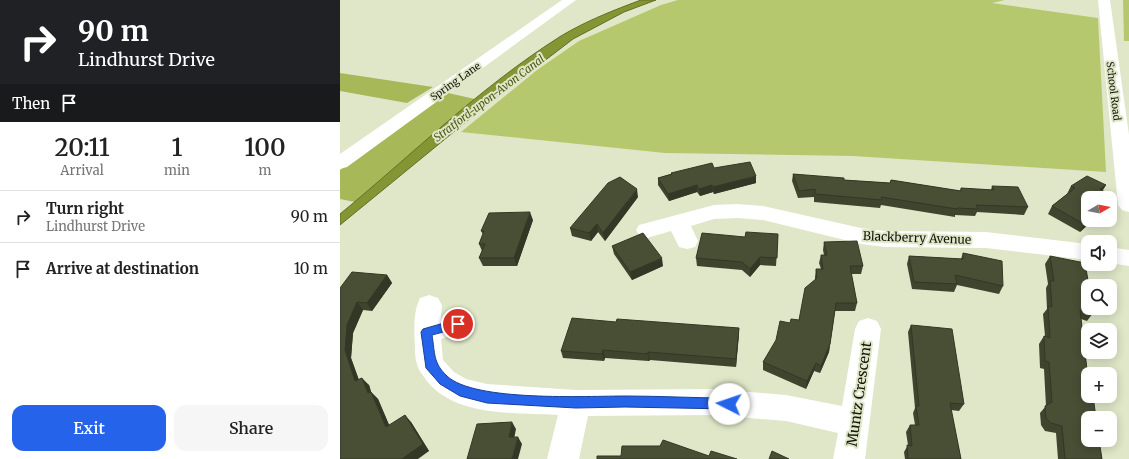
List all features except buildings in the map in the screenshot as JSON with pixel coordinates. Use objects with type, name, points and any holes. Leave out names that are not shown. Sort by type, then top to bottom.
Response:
[{"type":"street","name":"Spring Lane","points":[[340,163],[570,0]]},
{"type":"street","name":"School Road","points":[[1104,0],[1129,205]]},
{"type":"street","points":[[1111,67],[1129,70]]},
{"type":"street","name":"Blackberry Avenue","points":[[647,230],[714,212],[737,211],[763,213],[861,236],[879,238],[986,240],[1081,251]]},
{"type":"street","points":[[678,222],[687,241]]},
{"type":"street","points":[[1117,256],[1129,258]]},
{"type":"street","points":[[458,324],[428,319],[430,364],[444,380],[460,391],[487,397],[576,403],[714,402],[786,408],[854,422]]},
{"type":"street","name":"Muntz Crescent","points":[[850,459],[868,330]]},
{"type":"street","points":[[563,459],[576,403]]},
{"type":"shaded area","points":[[678,0],[1005,0],[992,3],[1098,18],[1106,172],[853,156],[665,153],[461,132],[537,70],[579,41],[661,5]]},
{"type":"shaded area","points":[[1123,0],[1129,0],[1129,41],[1124,41]]},
{"type":"shaded area","points":[[340,73],[433,87],[407,103],[340,91]]},
{"type":"shaded area","points":[[448,93],[475,99],[355,202],[340,199],[340,170]]},
{"type":"water","name":"Stratford-upon-Avon Canal","points":[[641,0],[656,0],[624,12],[573,39],[483,108],[340,225],[340,214],[475,99],[531,56],[580,25]]},
{"type":"route","points":[[458,324],[426,332],[430,364],[444,380],[460,391],[487,397],[576,403],[714,402],[729,404]]}]
